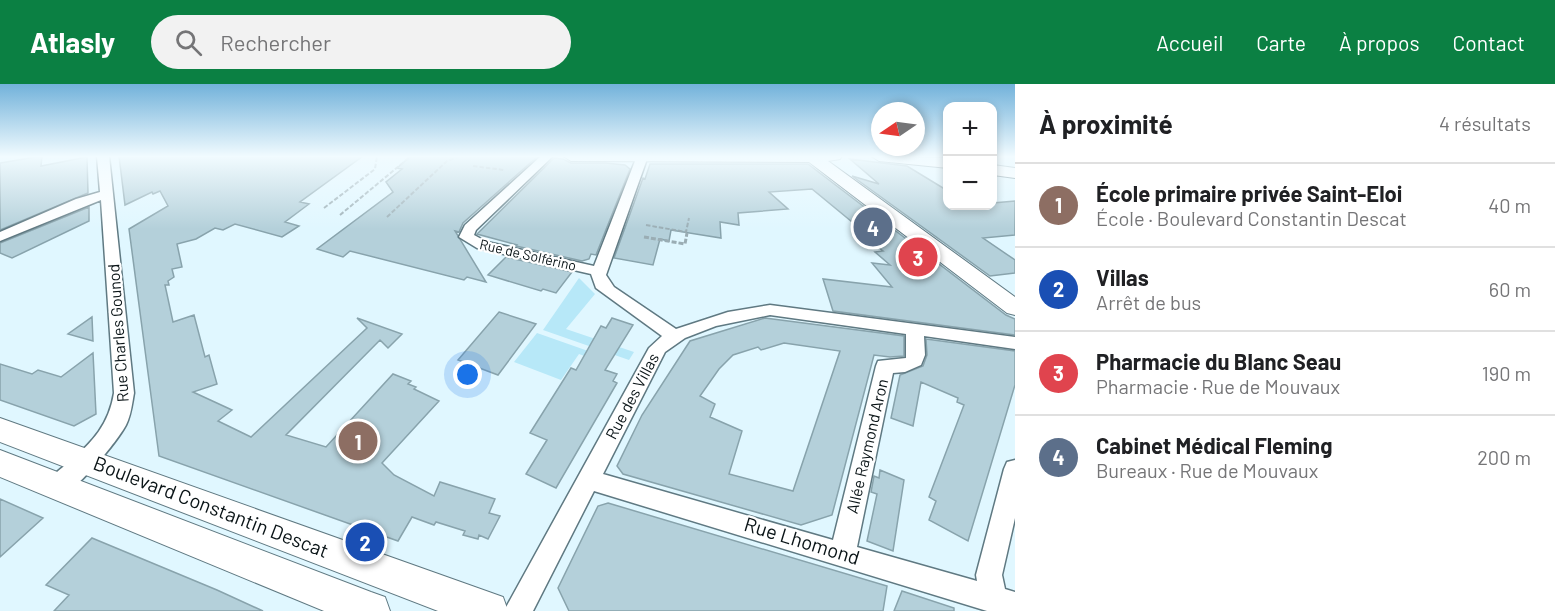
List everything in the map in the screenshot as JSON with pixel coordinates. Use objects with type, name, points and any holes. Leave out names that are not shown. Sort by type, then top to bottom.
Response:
[{"type":"street","name":"Rue Charles Gounod","points":[[58,485],[111,434],[123,410],[124,393],[106,181]]},
{"type":"street","name":"Rue de Solférino","points":[[521,181],[470,228],[466,237],[482,245],[598,271]]},
{"type":"street","points":[[633,181],[598,271],[599,279],[609,290],[673,335],[744,312],[762,310],[1015,343]]},
{"type":"street","points":[[845,181],[1015,308]]},
{"type":"street","points":[[0,237],[81,202],[108,194]]},
{"type":"street","name":"Allée Raymond Aron","points":[[843,553],[885,366],[906,367],[912,364],[916,359],[915,329]]},
{"type":"street","name":"Rue des Villas","points":[[518,611],[658,348],[673,335]]},
{"type":"street","name":"Boulevard Constantin Descat","points":[[0,430],[489,611]]},
{"type":"street","name":"Boulevard Constantin Descat","points":[[0,463],[371,611]]},
{"type":"street","points":[[1004,603],[989,575],[1015,469]]},
{"type":"street","name":"Rue Lhomond","points":[[588,479],[843,553],[1004,603]]},
{"type":"path","points":[[324,208],[360,181]]},
{"type":"path","points":[[340,215],[381,181]]},
{"type":"path","points":[[387,217],[426,181]]},
{"type":"path","points":[[646,225],[686,232],[689,218]]},
{"type":"path","points":[[644,237],[685,244],[687,233]]},
{"type":"shaded area","points":[[579,278],[595,294],[566,329],[634,352],[629,360],[543,330]]},
{"type":"shaded area","points":[[537,333],[608,358],[604,363],[579,354],[561,380],[514,362]]},
{"type":"building","points":[[0,181],[88,181],[88,193],[0,230]]},
{"type":"building","points":[[122,181],[329,181],[300,202],[309,204],[285,222],[299,226],[282,237],[235,224],[223,230],[215,228],[196,239],[177,244],[182,267],[172,269],[174,277],[168,281],[169,285],[165,285],[173,322],[194,315],[205,357],[209,355],[217,384],[193,392],[232,410],[218,421],[251,437],[367,328],[357,318],[402,334],[388,348],[380,340],[286,435],[326,447],[393,374],[411,381],[408,384],[416,387],[414,389],[439,401],[382,463],[394,475],[434,496],[440,482],[495,499],[489,513],[500,516],[488,539],[479,535],[478,539],[463,535],[465,531],[436,522],[434,525],[412,517],[398,541],[159,456],[129,229],[168,206],[160,191],[153,194],[152,192],[125,205]]},
{"type":"building","points":[[510,181],[463,223],[459,232],[455,231],[486,282],[467,277],[464,280],[350,251],[343,257],[317,249],[393,192],[386,182]]},
{"type":"building","points":[[531,181],[625,181],[596,255],[591,254],[589,259],[582,261],[516,246],[477,234]]},
{"type":"building","points":[[642,181],[830,181],[1006,315],[1015,319],[1015,335],[833,311],[823,279],[892,287],[872,263],[890,265],[875,252],[883,251],[858,232],[863,231],[812,189],[769,192],[788,209],[738,213],[739,225],[720,222],[721,238],[671,230],[669,241],[660,239],[653,265],[614,258]]},
{"type":"building","points":[[858,181],[879,184],[875,181],[931,181],[943,188],[943,210],[997,210],[997,203],[1015,201],[1015,235],[983,238],[1015,260],[1015,273],[990,276]]},
{"type":"building","points":[[89,207],[89,221],[12,258],[0,253],[0,243]]},
{"type":"building","points":[[506,257],[572,272],[556,293],[543,289],[541,291],[488,275]]},
{"type":"building","points":[[499,312],[536,324],[498,375],[458,360]]},
{"type":"building","points":[[92,317],[93,341],[68,334]]},
{"type":"building","points":[[612,318],[633,325],[605,370],[617,374],[613,381],[617,383],[556,488],[526,474],[547,440],[530,433],[571,368],[576,370],[601,326],[606,328]]},
{"type":"building","points":[[765,318],[904,336],[904,356],[874,355],[832,515],[801,525],[623,474],[617,466],[642,415],[690,341]],"holes":[[[784,343],[840,351],[793,491],[729,474],[742,431],[710,417],[715,404],[700,396],[719,369],[733,355],[758,347],[761,350]]]},
{"type":"building","points":[[926,339],[1015,351],[1015,385],[968,541],[929,520],[936,501],[929,497],[964,405],[957,402],[958,398],[921,382],[913,426],[891,418],[900,375],[923,366],[927,355]]},
{"type":"building","points":[[93,353],[96,414],[74,426],[0,400],[0,364],[32,374],[38,370],[61,377]]},
{"type":"building","points":[[880,470],[904,480],[893,551],[867,541],[877,494],[871,492],[874,476],[879,478]]},
{"type":"building","points":[[0,499],[43,518],[0,557]]},
{"type":"building","points":[[608,503],[887,586],[883,611],[569,611],[558,588],[598,506]]},
{"type":"building","points":[[92,538],[263,611],[54,611],[69,595],[46,585]]},
{"type":"building","points":[[902,591],[954,608],[954,611],[894,611]]},
{"type":"place","name":"Cabinet Médical Fleming","points":[[873,227]]},
{"type":"place","name":"Pharmacie du Blanc Seau","points":[[918,257]]},
{"type":"place","name":"École primaire privée Saint-Eloi","points":[[358,441]]},
{"type":"place","name":"Villas","points":[[365,542]]}]
